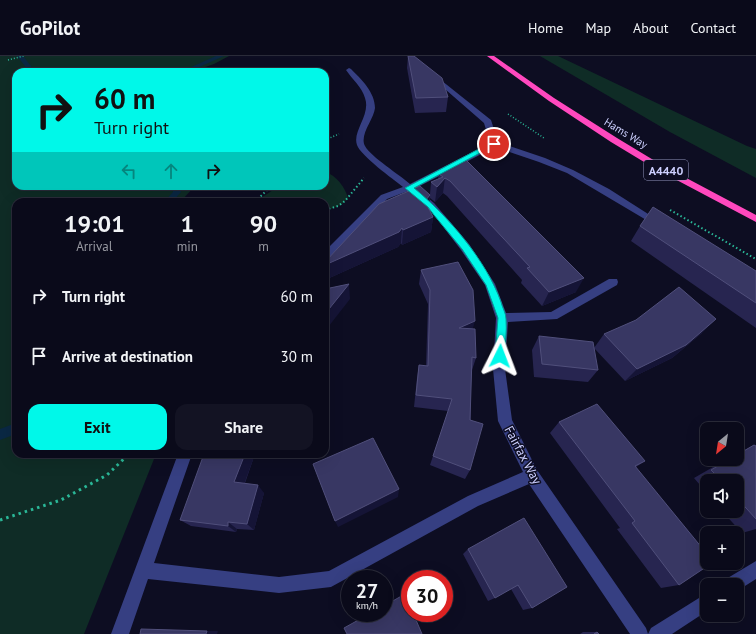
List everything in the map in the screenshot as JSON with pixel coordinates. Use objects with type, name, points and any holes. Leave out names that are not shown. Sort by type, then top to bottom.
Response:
[{"type":"highway","name":"Hams Way","points":[[490,56],[529,85],[586,122],[658,166],[756,219]]},
{"type":"street","points":[[425,69],[482,115],[488,122],[494,144]]},
{"type":"street","name":"Fairfax Way","points":[[349,70],[362,85],[369,97],[370,108],[360,139],[361,146],[370,156],[430,206],[465,247],[490,284],[502,318],[499,369],[505,421],[532,474],[640,634]]},
{"type":"street","points":[[329,253],[384,198],[409,188],[494,144],[535,156],[584,178],[651,219]]},
{"type":"street","points":[[502,318],[553,316],[613,282]]},
{"type":"street","points":[[120,634],[184,458]]},
{"type":"street","points":[[144,570],[278,585],[331,579],[473,501],[532,474]]},
{"type":"street","points":[[742,578],[756,569]]},
{"type":"street","points":[[657,634],[700,606]]},
{"type":"path","points":[[8,60],[24,56]]},
{"type":"path","points":[[329,138],[341,133]]},
{"type":"path","points":[[329,209],[341,205],[353,192],[360,180],[365,177]]},
{"type":"path","points":[[259,198],[267,190]]},
{"type":"path","points":[[0,520],[61,500],[108,475],[125,458]]},
{"type":"green space","points":[[0,56],[229,56],[202,68],[12,68],[12,190],[191,190],[184,198],[12,198],[12,458],[154,458],[84,634],[0,634]]},
{"type":"green space","points":[[540,56],[558,56],[756,149],[756,178],[670,132]]},
{"type":"green space","points":[[329,174],[340,182],[348,198],[341,205],[329,210],[329,198],[261,198],[273,190],[329,190]]},
{"type":"building","points":[[408,56],[414,56],[442,78],[448,97],[416,98]]},
{"type":"building","points":[[466,160],[584,278],[549,292],[527,268],[530,267],[450,181],[445,178],[437,187],[431,182],[443,177],[439,174]]},
{"type":"building","points":[[420,186],[430,195],[425,201],[433,217],[403,230],[402,228],[399,232],[329,263],[329,258],[379,204]]},
{"type":"building","points":[[653,207],[756,271],[756,303],[640,226]]},
{"type":"building","points":[[458,262],[473,290],[475,321],[459,328],[475,329],[476,358],[472,357],[470,420],[483,424],[470,470],[433,456],[452,399],[416,395],[419,365],[428,366],[430,290],[421,270]]},
{"type":"building","points":[[349,284],[329,309],[329,288]]},
{"type":"building","points":[[679,287],[716,319],[686,345],[637,369],[604,334],[636,320]]},
{"type":"building","points":[[539,336],[593,342],[598,370],[542,364]]},
{"type":"building","points":[[597,404],[645,461],[635,466],[700,545],[700,570],[702,570],[679,585],[632,523],[635,521],[559,422]]},
{"type":"building","points":[[373,438],[399,489],[335,521],[313,464]]},
{"type":"building","points":[[754,445],[756,446],[756,519],[744,506],[744,474],[715,474],[711,470],[718,466],[744,466],[744,451]]},
{"type":"building","points":[[203,458],[243,458],[234,482],[258,485],[247,524],[228,522],[228,526],[180,520]]},
{"type":"building","points":[[524,518],[567,587],[532,608],[518,585],[495,598],[468,549]]},
{"type":"building","points":[[401,596],[401,622],[417,622],[422,634],[347,634],[344,628],[355,622],[393,622],[393,601]]},
{"type":"building","points":[[141,629],[207,631],[206,634],[140,634]]},
{"type":"waterway","points":[[20,56],[29,68]]},
{"type":"waterway","points":[[192,68],[221,56]]},
{"type":"waterway","points":[[172,198],[177,192],[177,190]]},
{"type":"waterway","points":[[0,435],[12,430]]},
{"type":"route","points":[[494,144],[409,188],[437,213],[465,247],[490,284],[502,318],[500,356]]}]
